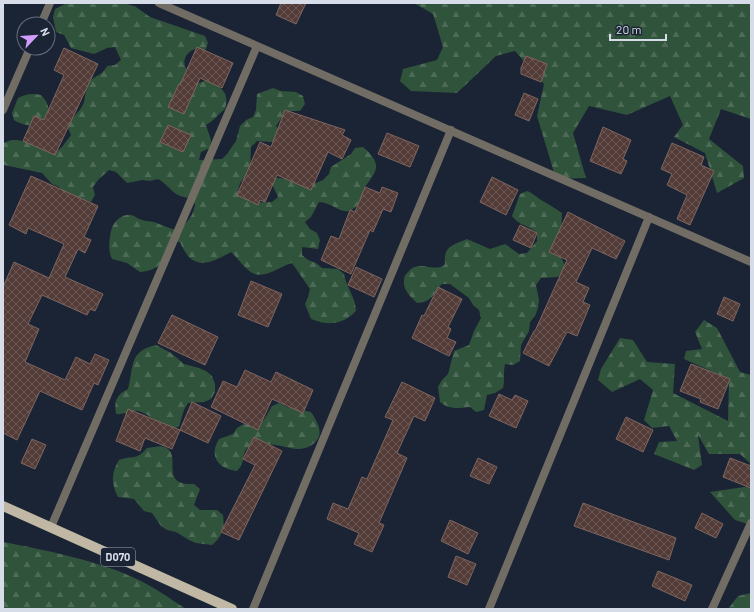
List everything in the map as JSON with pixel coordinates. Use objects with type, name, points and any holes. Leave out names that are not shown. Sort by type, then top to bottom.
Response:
[{"type":"main road","name":"D070","points":[[3,506],[51,526],[232,609]]},
{"type":"street","points":[[44,16],[50,3]]},
{"type":"street","points":[[160,3],[751,262]]},
{"type":"street","points":[[51,526],[257,46]]},
{"type":"street","points":[[3,110],[27,56]]},
{"type":"street","points":[[253,609],[451,130]]},
{"type":"street","points":[[489,609],[649,217]]},
{"type":"street","points":[[712,609],[751,523]]},
{"type":"green space","points":[[67,3],[125,3],[136,7],[150,17],[205,36],[208,43],[205,51],[198,49],[191,51],[185,57],[184,63],[191,76],[199,83],[207,80],[220,88],[225,94],[226,103],[225,109],[206,125],[211,140],[210,148],[201,152],[199,160],[222,159],[227,154],[236,141],[240,126],[246,120],[253,117],[256,110],[257,94],[273,88],[281,91],[296,92],[303,96],[305,104],[300,111],[285,113],[276,126],[281,133],[280,144],[257,141],[251,147],[250,171],[240,183],[238,191],[245,199],[249,201],[272,202],[278,197],[272,184],[276,178],[308,180],[316,183],[323,180],[329,174],[331,167],[351,154],[355,148],[363,147],[369,153],[374,160],[376,168],[374,174],[365,187],[360,202],[353,209],[345,211],[323,202],[319,202],[311,217],[305,222],[310,229],[317,233],[320,240],[318,249],[302,247],[302,255],[308,260],[316,263],[322,268],[338,269],[344,274],[356,306],[356,311],[351,316],[335,323],[324,323],[311,319],[305,304],[310,289],[292,263],[269,273],[257,275],[246,268],[231,252],[210,262],[198,262],[188,256],[180,242],[172,241],[161,263],[153,269],[147,271],[140,272],[127,263],[112,259],[109,249],[111,231],[116,221],[122,216],[134,216],[141,220],[154,222],[178,230],[192,215],[195,204],[191,198],[176,194],[158,179],[127,183],[116,172],[109,170],[93,187],[95,195],[91,202],[83,199],[76,200],[64,193],[59,187],[52,184],[42,173],[4,165],[4,143],[11,140],[18,140],[33,144],[48,152],[56,152],[71,135],[68,128],[61,126],[33,126],[14,120],[12,113],[18,98],[29,94],[41,95],[46,101],[49,109],[56,110],[72,118],[83,104],[88,83],[101,74],[107,66],[115,65],[121,60],[115,47],[107,48],[94,54],[71,48],[64,35],[56,32],[56,16],[53,16],[55,9]]},
{"type":"green space","points":[[414,3],[751,3],[751,119],[721,109],[709,139],[743,166],[744,178],[717,193],[705,153],[674,137],[683,125],[670,96],[627,115],[589,106],[573,133],[586,178],[556,179],[537,116],[544,84],[515,51],[496,56],[457,93],[411,91],[400,81],[403,69],[437,60],[443,47],[433,14]]},
{"type":"green space","points":[[527,191],[562,213],[561,232],[557,253],[564,262],[564,273],[557,277],[541,278],[536,285],[539,300],[538,308],[535,316],[530,322],[529,331],[521,345],[520,361],[513,365],[505,364],[503,388],[495,393],[487,395],[484,410],[476,412],[470,407],[454,408],[444,405],[440,402],[438,387],[448,374],[454,351],[469,345],[481,318],[479,310],[473,305],[469,298],[450,284],[442,284],[432,297],[426,301],[417,303],[406,290],[404,277],[412,268],[420,266],[436,268],[441,267],[445,264],[447,250],[453,245],[467,239],[490,249],[505,244],[519,254],[527,253],[537,241],[537,233],[531,228],[518,222],[512,216],[520,194]]},
{"type":"green space","points":[[704,320],[717,328],[740,372],[751,375],[751,464],[740,454],[709,454],[698,435],[702,465],[694,470],[654,454],[659,442],[677,441],[669,426],[652,428],[644,420],[653,390],[640,379],[612,392],[598,380],[601,369],[620,338],[633,340],[647,362],[675,364],[673,393],[728,421],[729,379],[684,359],[686,351],[702,349],[695,332]]},
{"type":"green space","points":[[156,345],[171,353],[184,364],[206,371],[212,376],[215,384],[215,392],[211,399],[204,402],[188,403],[179,426],[172,430],[138,411],[116,414],[115,405],[118,396],[128,389],[132,367],[136,356],[141,351]]},
{"type":"green space","points":[[279,403],[287,407],[311,412],[320,430],[318,439],[307,447],[300,449],[265,443],[252,445],[247,448],[242,465],[237,471],[220,465],[215,457],[216,445],[219,439],[233,434],[237,428],[244,424],[255,426],[259,424],[262,422],[272,406]]},
{"type":"green space","points":[[164,447],[170,450],[174,475],[177,480],[183,483],[194,484],[200,489],[194,505],[200,510],[217,510],[223,515],[224,524],[222,532],[212,545],[196,543],[176,532],[167,530],[161,526],[152,513],[144,511],[134,499],[118,497],[113,483],[113,474],[119,460],[140,455],[147,448]]},
{"type":"green space","points":[[751,486],[751,525],[735,520],[710,492]]},
{"type":"green space","points":[[3,542],[55,553],[124,573],[145,583],[186,609],[3,609]]},
{"type":"green space","points":[[751,593],[751,609],[728,609],[738,596]]},
{"type":"building","points":[[281,3],[306,3],[296,24],[276,15]]},
{"type":"building","points":[[197,47],[233,63],[222,88],[200,78],[184,114],[168,107],[179,84],[180,85]]},
{"type":"building","points":[[64,48],[98,64],[55,155],[23,141],[34,116],[44,120],[64,75],[54,70]]},
{"type":"building","points":[[526,56],[547,64],[541,82],[521,74],[521,68]]},
{"type":"building","points":[[524,93],[538,99],[529,121],[515,115]]},
{"type":"building","points":[[285,110],[345,130],[342,135],[351,140],[342,159],[328,152],[311,190],[277,175],[265,202],[260,200],[258,205],[237,195],[260,142],[271,147]]},
{"type":"building","points":[[168,125],[191,135],[183,152],[160,142]]},
{"type":"building","points":[[603,127],[631,140],[623,159],[627,161],[621,174],[590,161]]},
{"type":"building","points":[[387,133],[419,146],[410,167],[378,154]]},
{"type":"building","points":[[672,143],[704,157],[701,165],[714,171],[690,225],[677,219],[687,195],[667,185],[672,174],[661,169]]},
{"type":"building","points":[[31,176],[98,206],[84,237],[91,240],[85,253],[78,249],[65,277],[103,294],[95,311],[90,309],[87,315],[42,295],[28,324],[39,329],[25,362],[65,380],[76,357],[90,364],[95,354],[109,360],[98,385],[94,383],[82,410],[40,391],[17,440],[3,433],[3,287],[14,262],[49,278],[64,244],[28,228],[26,234],[9,225]]},
{"type":"building","points":[[492,177],[518,190],[506,215],[480,202]]},
{"type":"building","points":[[365,187],[380,193],[382,187],[398,193],[391,212],[383,209],[373,232],[370,230],[351,274],[321,260],[331,236],[339,239],[350,210],[355,212]]},
{"type":"building","points":[[568,212],[625,241],[616,259],[592,248],[576,282],[589,288],[583,302],[590,305],[577,336],[567,332],[549,366],[523,353],[535,331],[567,260],[549,252]]},
{"type":"building","points":[[520,225],[537,233],[531,248],[513,240]]},
{"type":"building","points":[[356,267],[382,279],[374,297],[348,285]]},
{"type":"building","points":[[251,281],[282,294],[268,327],[238,315]]},
{"type":"building","points":[[438,287],[462,299],[448,327],[451,329],[447,338],[456,342],[449,356],[412,338],[422,315],[424,316]]},
{"type":"building","points":[[724,297],[740,304],[733,321],[717,314]]},
{"type":"building","points":[[172,315],[218,337],[205,365],[158,343]]},
{"type":"building","points":[[691,364],[730,379],[718,409],[700,402],[701,399],[680,391]]},
{"type":"building","points":[[245,370],[271,382],[276,372],[313,390],[303,413],[272,399],[258,430],[211,407],[223,381],[237,387]]},
{"type":"building","points":[[402,382],[435,398],[425,421],[414,416],[397,453],[407,458],[379,523],[384,525],[372,552],[354,544],[359,533],[327,519],[333,503],[348,509],[362,477],[367,479],[393,420],[385,417]]},
{"type":"building","points":[[499,394],[512,400],[515,395],[528,401],[516,428],[489,416]]},
{"type":"building","points":[[192,402],[221,416],[208,443],[180,430]]},
{"type":"building","points":[[128,409],[180,430],[172,449],[145,438],[140,451],[116,441]]},
{"type":"building","points":[[626,417],[653,430],[643,452],[616,439]]},
{"type":"building","points":[[254,437],[282,451],[239,540],[221,532],[255,465],[243,459]]},
{"type":"building","points":[[32,439],[46,445],[35,469],[21,463]]},
{"type":"building","points":[[478,458],[497,467],[489,484],[470,476]]},
{"type":"building","points":[[730,458],[751,466],[751,488],[723,477]]},
{"type":"building","points":[[583,503],[676,538],[669,560],[574,526]]},
{"type":"building","points":[[702,513],[723,524],[716,538],[695,528]]},
{"type":"building","points":[[450,520],[478,533],[468,554],[441,541]]},
{"type":"building","points":[[456,556],[476,564],[467,585],[448,577]]},
{"type":"building","points":[[658,571],[692,585],[685,601],[652,586]]}]
